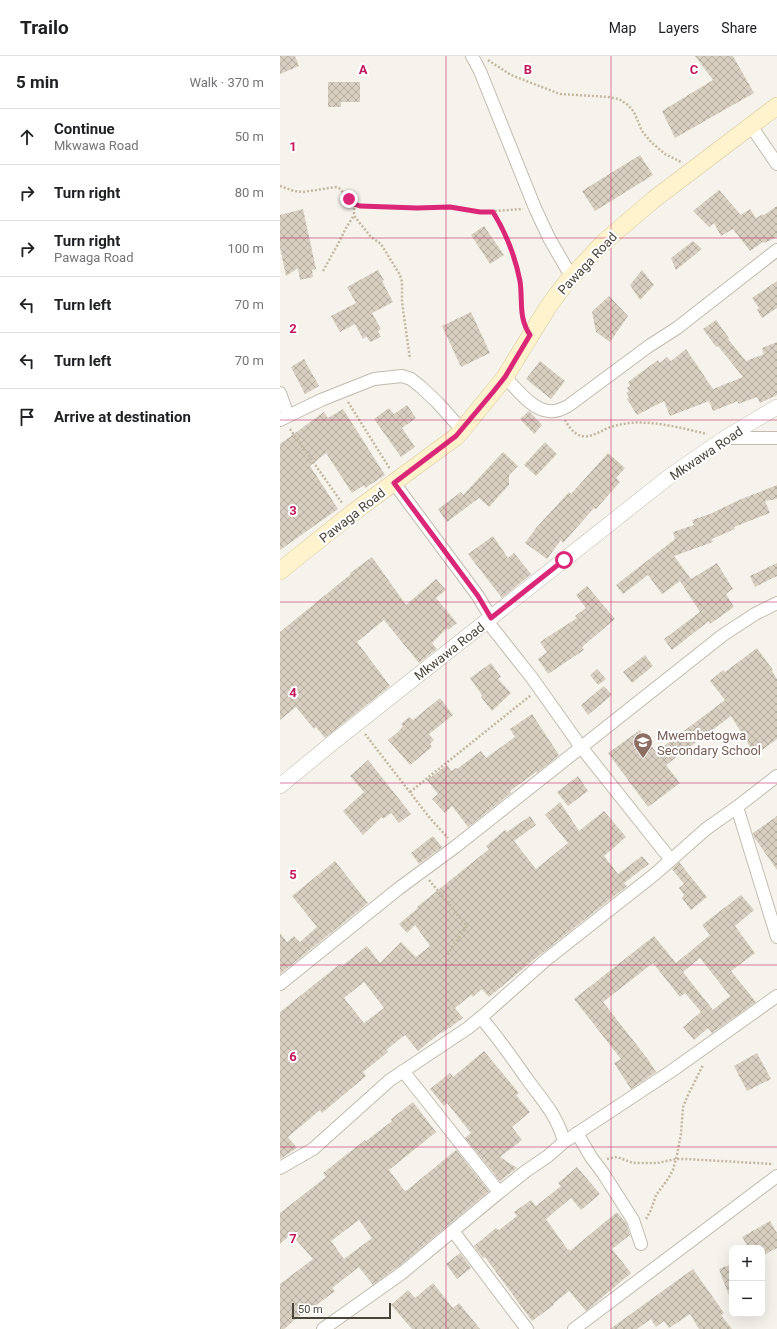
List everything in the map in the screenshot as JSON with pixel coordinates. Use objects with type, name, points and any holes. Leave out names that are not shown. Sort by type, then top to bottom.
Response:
[{"type":"main road","name":"Pawaga Road","points":[[280,571],[351,514],[456,436],[505,377],[548,307],[571,276],[603,243],[623,225],[694,169],[777,106]]},
{"type":"street","points":[[472,56],[480,72],[535,208],[549,238],[571,276]]},
{"type":"street","points":[[751,126],[777,164]]},
{"type":"street","points":[[505,377],[531,403],[544,410],[550,412],[568,406],[644,350],[677,328],[777,250]]},
{"type":"street","points":[[280,393],[284,418],[321,400],[374,379],[402,376],[411,379],[421,386],[462,430]]},
{"type":"street","name":"Mkwawa Road","points":[[280,786],[670,476],[726,438],[777,407]]},
{"type":"street","points":[[726,438],[777,438]]},
{"type":"street","points":[[395,482],[478,596],[489,619],[581,747],[671,860]]},
{"type":"street","points":[[280,984],[398,889],[455,847],[723,635],[755,614],[777,603]]},
{"type":"street","points":[[280,1168],[313,1149],[390,1080],[481,1018],[547,959],[671,860],[706,828],[738,807],[777,776]]},
{"type":"street","points":[[738,807],[777,937]]},
{"type":"street","points":[[323,1329],[402,1273],[499,1192],[548,1156],[564,1142],[670,1072],[703,1047],[777,996]]},
{"type":"street","points":[[481,1018],[499,1039],[551,1112],[561,1128],[564,1142]]},
{"type":"street","points":[[403,1071],[499,1192]]},
{"type":"street","points":[[577,1133],[591,1157],[633,1220],[640,1240]]},
{"type":"street","points":[[574,1329],[777,1176]]},
{"type":"street","points":[[453,1231],[527,1329]]},
{"type":"path","points":[[483,56],[511,75],[560,94],[619,99],[628,105],[634,112],[642,132],[652,142],[665,154],[694,169]]},
{"type":"path","points":[[280,186],[294,191],[303,192],[336,186],[340,188],[354,204],[360,206],[417,208],[450,207],[480,212],[535,208]]},
{"type":"path","points":[[323,270],[354,215],[354,204]]},
{"type":"path","points":[[493,212],[501,225],[511,249],[520,282],[522,318],[530,335]]},
{"type":"path","points":[[354,215],[371,237],[381,244],[400,275],[402,282],[402,302],[410,359]]},
{"type":"path","points":[[341,392],[395,482]]},
{"type":"path","points":[[559,410],[567,423],[575,432],[582,436],[592,435],[610,427],[642,422],[726,438]]},
{"type":"path","points":[[284,418],[351,514]]},
{"type":"path","points":[[410,792],[539,688]]},
{"type":"path","points":[[357,724],[429,817],[455,847]]},
{"type":"path","points":[[422,872],[467,926],[447,956]]},
{"type":"path","points":[[640,1240],[656,1195],[671,1174],[676,1159],[681,1134],[683,1107],[703,1065],[703,1047]]},
{"type":"path","points":[[596,1163],[605,1159],[617,1157],[634,1163],[657,1163],[676,1159],[777,1164]]},
{"type":"building","points":[[280,56],[295,56],[299,66],[280,74]]},
{"type":"building","points":[[695,56],[733,56],[754,93],[675,138],[662,111],[713,80]]},
{"type":"building","points":[[328,82],[360,82],[360,102],[341,102],[341,107],[328,107]]},
{"type":"building","points":[[640,155],[653,175],[595,211],[582,191]]},
{"type":"building","points":[[719,190],[741,215],[750,209],[756,218],[763,214],[764,215],[777,206],[777,237],[764,243],[763,242],[750,251],[733,229],[721,236],[714,223],[709,227],[693,211]]},
{"type":"building","points":[[303,209],[316,269],[312,270],[313,277],[300,280],[298,268],[286,276],[280,247],[280,215]]},
{"type":"building","points":[[484,226],[504,255],[490,264],[471,235]]},
{"type":"building","points":[[693,241],[702,249],[676,270],[671,258]]},
{"type":"building","points":[[378,270],[393,302],[372,313],[381,329],[378,331],[381,337],[370,342],[366,336],[363,339],[355,324],[340,332],[331,316],[356,303],[347,287]]},
{"type":"building","points":[[642,270],[654,285],[640,300],[630,285]]},
{"type":"building","points":[[777,281],[777,308],[762,318],[757,310],[759,308],[752,298]]},
{"type":"building","points":[[609,296],[628,316],[610,342],[596,332],[592,312]]},
{"type":"building","points":[[471,312],[490,353],[461,367],[442,326]]},
{"type":"building","points":[[716,320],[729,338],[728,339],[746,361],[764,354],[762,348],[777,342],[777,395],[760,403],[757,397],[738,404],[738,401],[713,411],[709,401],[670,416],[664,401],[637,415],[627,399],[629,397],[626,393],[629,391],[627,388],[630,386],[628,382],[658,360],[660,363],[667,357],[671,361],[686,349],[713,389],[743,377],[718,346],[716,347],[703,329]]},
{"type":"building","points":[[304,359],[319,386],[305,394],[291,367]]},
{"type":"building","points":[[540,361],[565,381],[551,399],[526,379]]},
{"type":"building","points":[[407,405],[416,418],[402,428],[415,447],[401,457],[374,419],[389,408],[394,414]]},
{"type":"building","points":[[343,409],[385,475],[365,488],[364,485],[352,493],[326,453],[310,466],[338,509],[280,550],[280,444],[324,412],[328,418]]},
{"type":"building","points":[[529,411],[542,425],[534,434],[520,419]]},
{"type":"building","points":[[545,442],[557,454],[536,476],[524,465]]},
{"type":"building","points":[[503,452],[518,466],[509,475],[509,485],[489,507],[479,498],[447,522],[438,509],[461,492],[463,495]]},
{"type":"building","points":[[608,453],[625,468],[616,478],[620,482],[596,509],[594,508],[563,543],[561,540],[547,559],[525,543],[536,528],[569,492],[571,494]]},
{"type":"building","points":[[777,485],[777,499],[765,501],[770,513],[734,527],[735,529],[712,539],[713,542],[674,556],[691,579],[717,563],[733,589],[726,594],[734,607],[710,624],[709,621],[672,650],[664,639],[700,612],[680,581],[662,594],[648,575],[623,594],[616,585],[675,539],[673,532],[694,525],[692,520],[710,514],[739,500]]},
{"type":"building","points":[[493,536],[508,558],[514,553],[531,574],[502,598],[468,554]]},
{"type":"building","points":[[372,557],[406,605],[436,579],[446,590],[436,598],[457,623],[448,630],[447,628],[432,643],[437,649],[419,663],[384,620],[357,642],[390,686],[325,738],[316,727],[314,729],[296,707],[280,720],[280,632],[351,574],[350,573]]},
{"type":"building","points":[[777,563],[777,576],[755,587],[750,576]]},
{"type":"building","points":[[587,586],[615,619],[582,647],[584,650],[548,674],[538,659],[547,652],[540,642],[577,618],[575,616],[586,608],[576,595]]},
{"type":"building","points":[[757,648],[773,670],[772,671],[777,679],[777,739],[755,755],[731,716],[666,765],[680,783],[648,807],[608,753],[640,730],[656,752],[725,700],[710,681],[723,670],[725,672]]},
{"type":"building","points":[[645,655],[653,666],[632,683],[623,672]]},
{"type":"building","points":[[491,663],[501,677],[498,679],[511,693],[492,711],[481,697],[482,695],[470,678]]},
{"type":"building","points":[[597,669],[606,679],[598,685],[590,675]]},
{"type":"building","points":[[604,686],[612,695],[588,715],[581,705]]},
{"type":"building","points":[[440,698],[453,715],[429,734],[434,740],[430,744],[432,747],[410,765],[388,740],[398,732],[403,726],[401,724],[409,717],[413,720]]},
{"type":"building","points":[[532,714],[559,755],[537,773],[536,772],[510,791],[511,793],[468,827],[452,806],[445,813],[432,799],[438,794],[427,780],[447,765],[451,771],[456,768],[457,769],[481,751],[486,758],[515,737],[510,729]]},
{"type":"building","points":[[368,760],[411,814],[399,823],[391,813],[383,819],[382,817],[363,835],[343,811],[364,792],[350,776]]},
{"type":"building","points":[[578,776],[588,791],[568,806],[557,792]]},
{"type":"building","points":[[560,802],[579,831],[604,811],[626,837],[604,856],[618,874],[642,856],[649,864],[624,883],[627,886],[489,997],[482,989],[473,997],[471,995],[455,1008],[463,1018],[442,1033],[441,1032],[418,1051],[405,1035],[386,1050],[388,1052],[363,1072],[366,1076],[322,1113],[320,1110],[288,1137],[297,1148],[280,1159],[280,1012],[340,964],[342,966],[367,946],[380,963],[401,942],[416,957],[430,946],[415,925],[407,933],[399,924],[418,908],[417,907],[489,849],[486,846],[505,830],[507,832],[530,816],[536,825],[514,841],[536,869],[568,843],[545,815]],"holes":[[[364,982],[384,1008],[364,1023],[344,998]]]},
{"type":"building","points":[[777,816],[777,870],[754,837],[753,833]]},
{"type":"building","points":[[433,836],[442,847],[419,864],[411,853]]},
{"type":"building","points":[[335,861],[368,903],[280,974],[280,933],[287,942],[294,936],[300,942],[317,927],[292,896]]},
{"type":"building","points":[[679,862],[707,897],[691,910],[682,898],[684,895],[679,888],[684,884],[672,869]]},
{"type":"building","points":[[741,895],[754,910],[735,926],[755,953],[731,971],[756,1002],[712,1033],[708,1028],[694,1040],[683,1027],[701,1012],[685,993],[680,997],[653,963],[603,1002],[647,1058],[656,1072],[631,1089],[614,1063],[621,1059],[574,999],[654,936],[676,963],[710,935],[702,925]],"holes":[[[700,958],[730,996],[713,1010],[683,972]]]},
{"type":"building","points":[[484,1051],[519,1093],[516,1095],[530,1112],[512,1127],[522,1140],[500,1157],[517,1168],[500,1181],[465,1138],[471,1133],[447,1103],[444,1106],[430,1089],[450,1073],[453,1077]]},
{"type":"building","points":[[757,1053],[771,1079],[747,1091],[734,1066]]},
{"type":"building","points":[[413,1102],[436,1132],[389,1170],[404,1190],[406,1191],[456,1150],[489,1191],[400,1265],[373,1285],[359,1267],[332,1288],[335,1291],[314,1307],[312,1305],[284,1329],[280,1329],[280,1284],[313,1259],[291,1234],[280,1244],[280,1213],[326,1177],[323,1173],[392,1121],[391,1119]],"holes":[[[359,1220],[372,1238],[344,1259],[331,1241]]]},
{"type":"building","points":[[577,1167],[600,1194],[581,1210],[571,1198],[546,1219],[570,1251],[617,1212],[626,1223],[630,1235],[612,1249],[631,1273],[586,1311],[569,1291],[553,1304],[554,1305],[532,1321],[485,1257],[483,1258],[474,1246],[496,1228],[499,1230],[517,1216],[514,1212],[531,1200],[536,1206],[561,1186],[558,1183]]},
{"type":"building","points":[[770,1221],[777,1233],[777,1248],[765,1254],[765,1245],[747,1245],[742,1237]]},
{"type":"building","points":[[460,1253],[471,1268],[457,1279],[446,1264]]},
{"type":"building","points":[[729,1265],[729,1296],[719,1269]]},
{"type":"building","points":[[693,1269],[724,1313],[721,1315],[732,1329],[699,1329],[690,1314],[669,1328],[664,1321],[656,1327],[651,1319],[637,1329],[610,1329]]},
{"type":"building","points":[[433,1283],[453,1308],[459,1303],[480,1329],[412,1329],[391,1305],[408,1290],[415,1298]]},
{"type":"place","name":"Mwembetogwa Secondary School","points":[[643,759]]},
{"type":"route","points":[[349,199],[354,204],[360,206],[417,208],[450,207],[470,211],[493,212],[501,225],[514,256],[520,282],[522,318],[530,335],[505,377],[456,436],[394,483],[478,596],[491,618],[564,560]]}]
